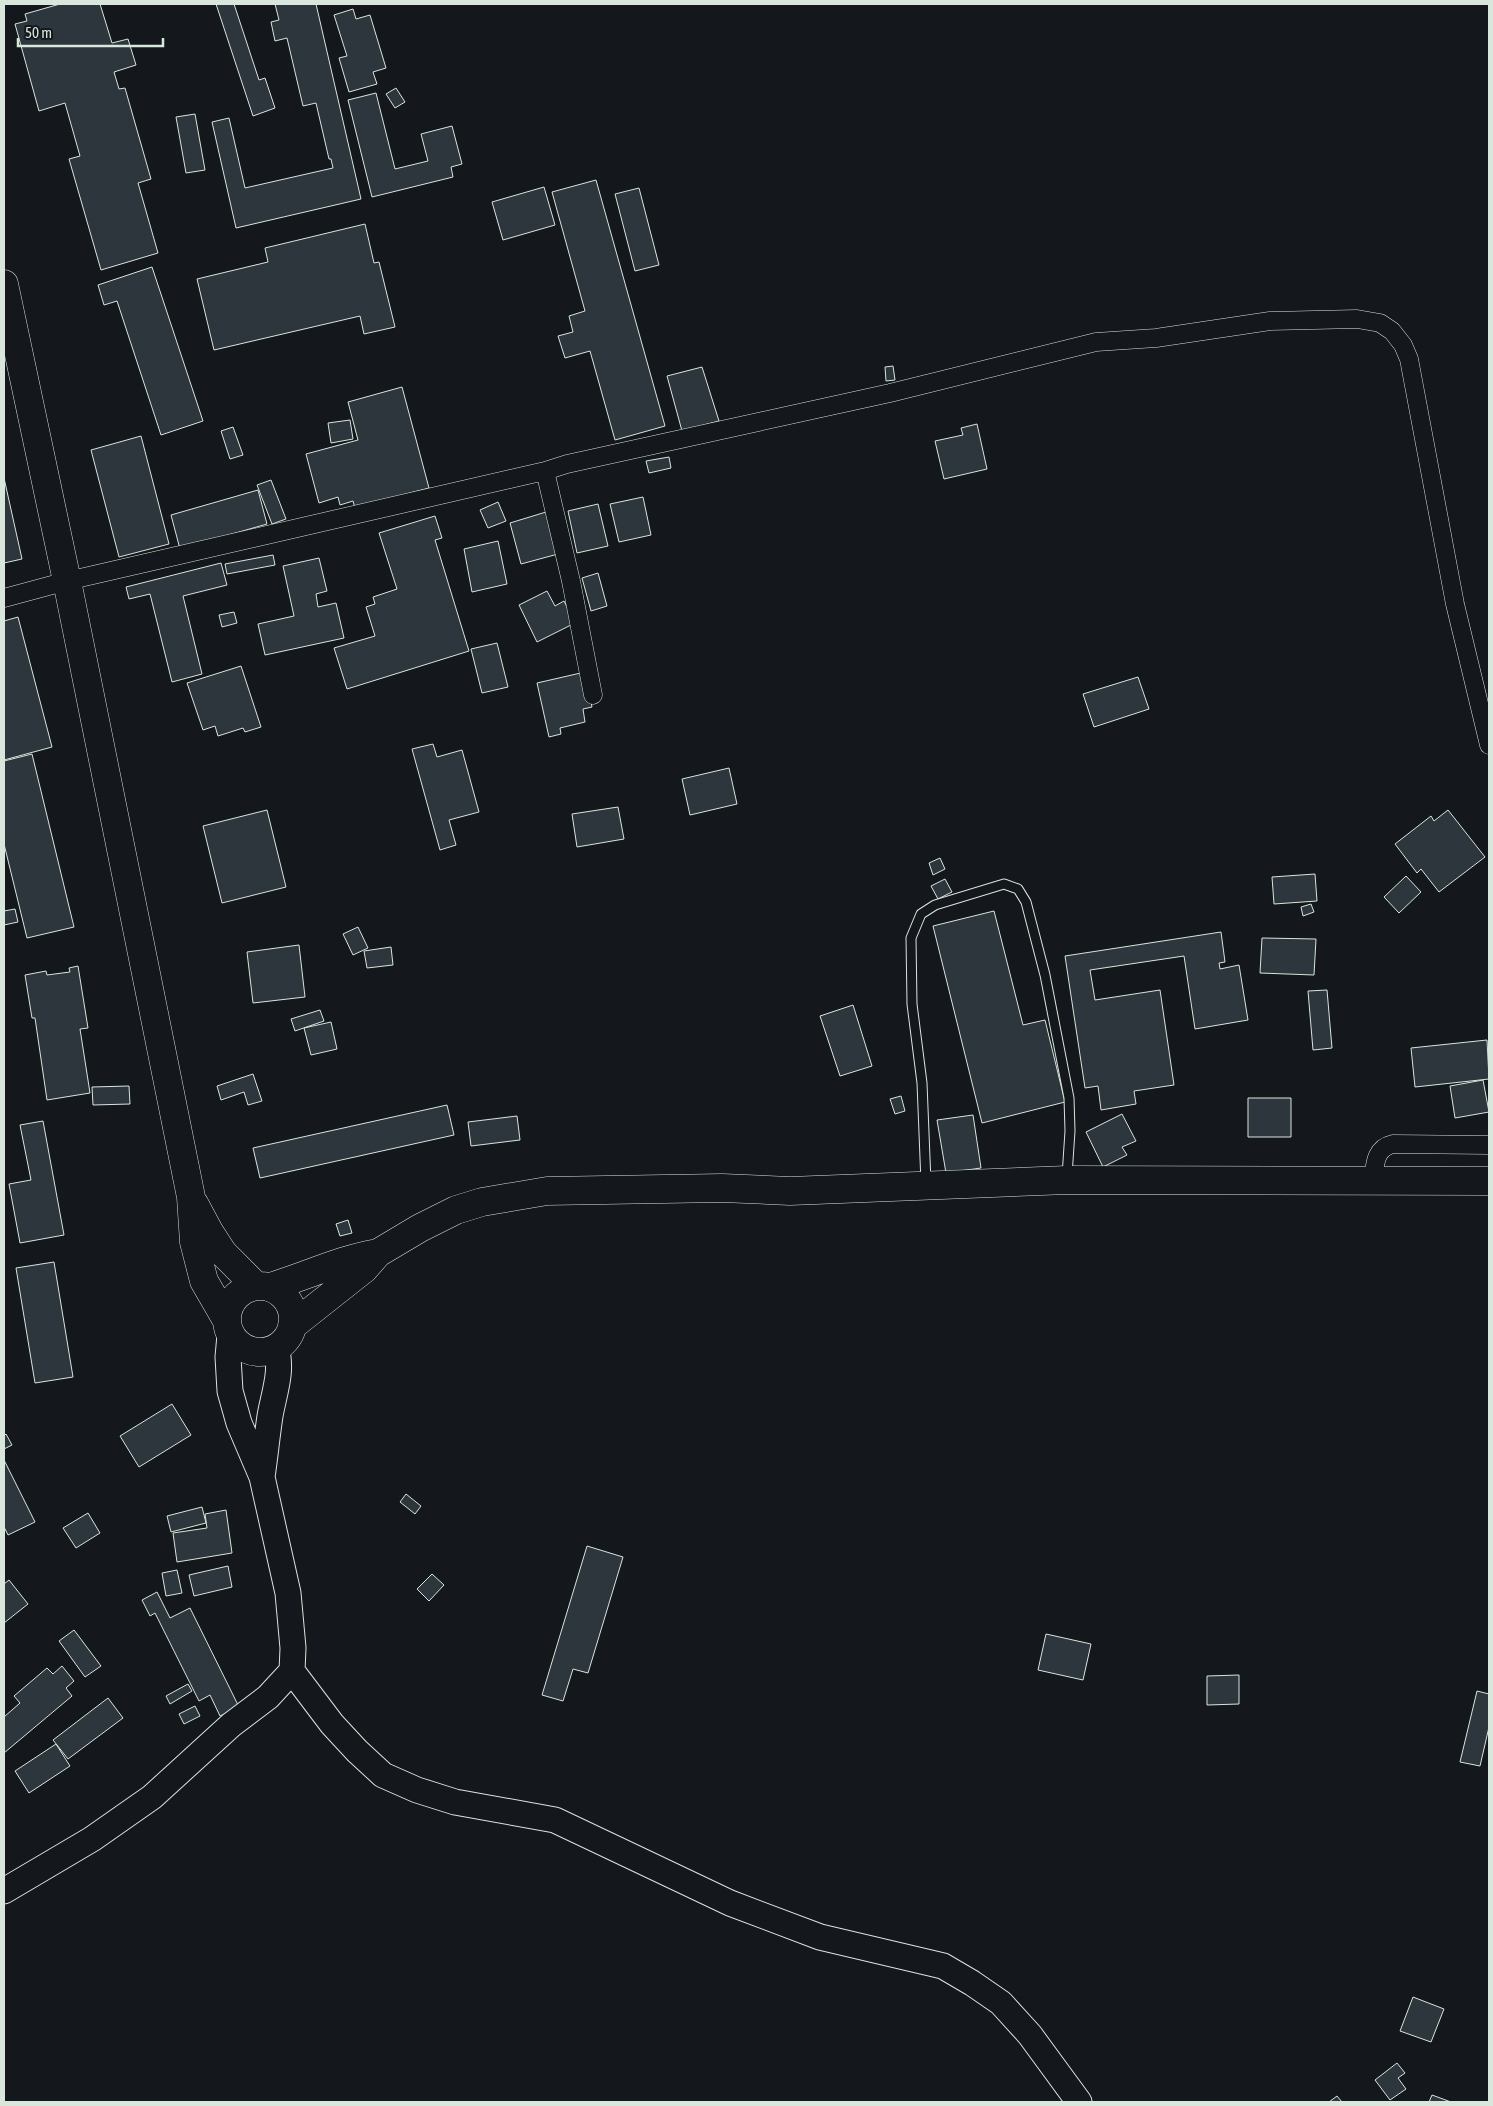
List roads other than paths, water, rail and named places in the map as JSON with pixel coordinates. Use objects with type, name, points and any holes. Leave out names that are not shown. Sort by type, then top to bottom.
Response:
[{"type":"main road","points":[[4,284],[67,581],[191,1197],[194,1242],[204,1281],[239,1345],[249,1351],[263,1352],[276,1348],[286,1340],[292,1326],[293,1315],[288,1303],[281,1293],[263,1286],[223,1252],[210,1233],[191,1197]]},
{"type":"main road","points":[[1079,2102],[1030,2035],[1001,2003],[943,1966],[820,1937],[739,1906],[650,1867],[597,1839],[555,1820],[455,1802],[417,1790],[384,1775],[357,1751],[332,1724],[292,1671],[293,1648],[288,1593],[262,1477],[240,1423],[230,1391],[227,1310],[234,1298],[246,1289],[312,1273],[353,1257],[378,1253],[456,1210],[482,1202],[547,1191],[722,1188],[790,1191],[1067,1180],[1489,1181]]},
{"type":"main road","points":[[292,1326],[364,1269],[378,1253]]},
{"type":"main road","points":[[262,1477],[270,1416],[279,1373],[280,1362],[276,1348]]},
{"type":"main road","points":[[4,1892],[92,1838],[152,1797],[232,1725],[268,1697],[292,1671]]},
{"type":"street","points":[[4,598],[67,581],[545,471],[567,464],[890,393],[1096,342],[1156,338],[1270,321],[1357,319],[1380,323],[1392,331],[1403,345],[1409,359],[1455,604],[1489,745]]},
{"type":"street","points":[[545,471],[571,581],[592,695]]},
{"type":"street","points":[[1373,1180],[1376,1158],[1387,1145],[1489,1145]]},
{"type":"lane","points":[[926,1186],[922,1083],[912,1004],[911,938],[921,914],[935,905],[1004,884],[1018,890],[1026,902],[1045,975],[1069,1098],[1070,1131],[1067,1180]]}]
